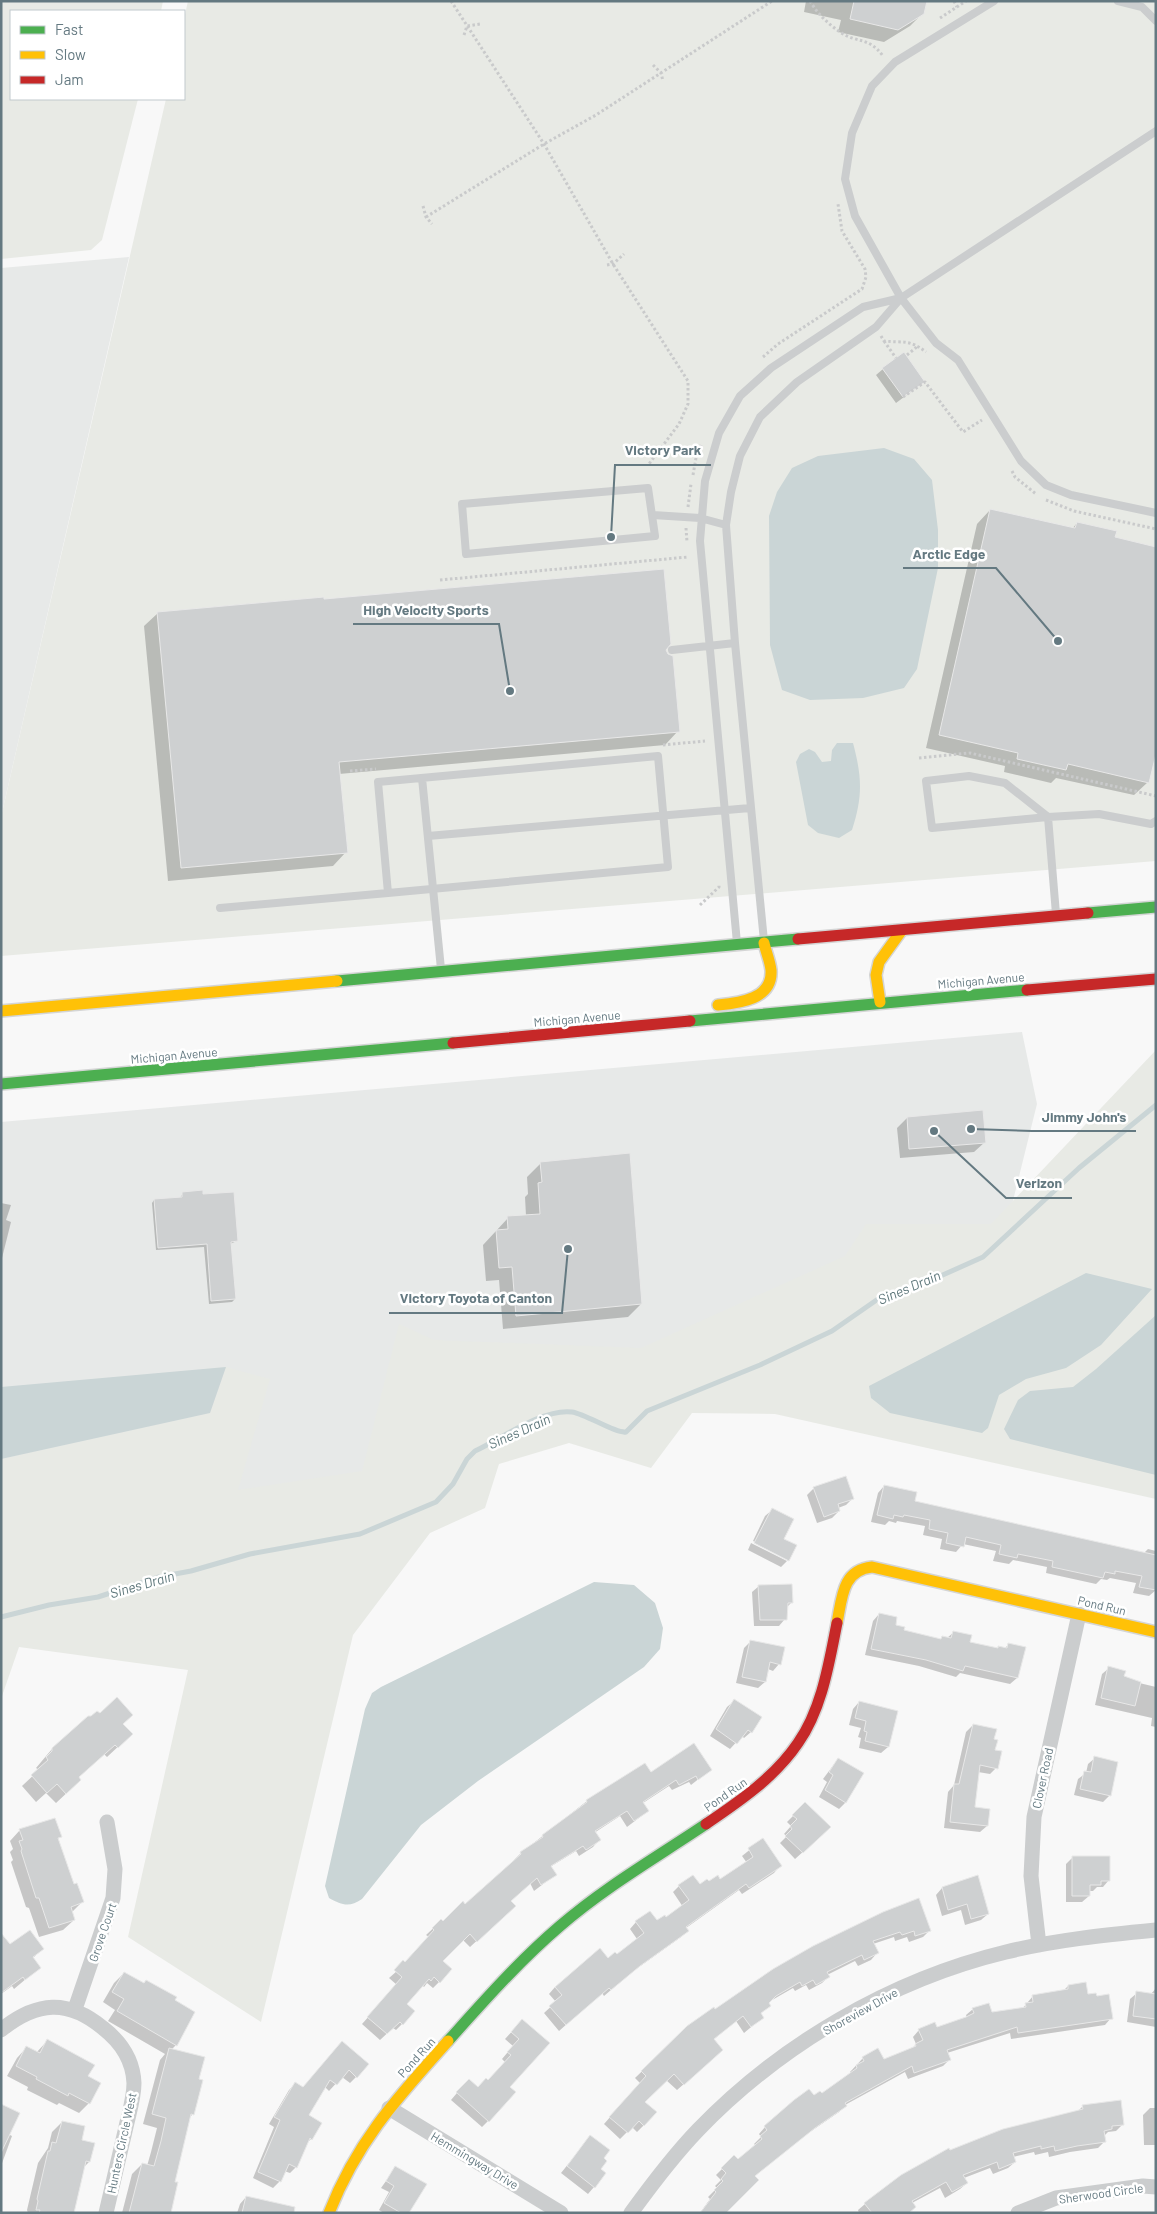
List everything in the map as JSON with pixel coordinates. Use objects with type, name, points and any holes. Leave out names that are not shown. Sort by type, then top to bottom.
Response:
[{"type":"main road","points":[[1,1011],[1156,907]]},
{"type":"main road","points":[[880,1002],[876,975],[879,962],[902,930]]},
{"type":"main road","points":[[702,1006],[732,1004],[760,996],[770,982],[772,972],[764,943]]},
{"type":"main road","name":"Michigan Avenue","points":[[1,1084],[880,1002],[1156,980]]},
{"type":"main road","points":[[552,1034],[561,1023]]},
{"type":"main road","name":"Pond Run","points":[[329,2213],[352,2160],[374,2125],[515,1966],[544,1938],[602,1894],[752,1792],[783,1764],[801,1739],[814,1712],[845,1584],[854,1572],[862,1568],[872,1567],[1156,1632]]},
{"type":"street","name":"Clover Road","points":[[1039,1945],[1032,1876],[1034,1817],[1079,1614]]},
{"type":"street","name":"Grove Court","points":[[75,2009],[113,1898],[115,1869],[107,1822]]},
{"type":"street","name":"Shoreview Drive","points":[[631,2213],[662,2172],[697,2131],[746,2085],[791,2051],[844,2017],[906,1986],[972,1961],[1039,1945],[1156,1930]]},
{"type":"street","points":[[1,2030],[14,2021],[46,2008],[75,2009]]},
{"type":"street","name":"Hunters Circle West","points":[[75,2009],[92,2018],[112,2035],[122,2046],[132,2071],[134,2094],[106,2213]]},
{"type":"street","name":"Hemmingway Drive","points":[[389,2108],[561,2213]]},
{"type":"street","name":"Sherwood Circle","points":[[1018,2213],[1056,2198],[1143,2186],[1156,2187]]},
{"type":"lane","points":[[994,1],[895,62],[872,86],[852,132],[845,179],[855,216],[901,298],[936,343],[958,360],[1021,462],[1046,485],[1071,495],[1156,513]]},
{"type":"lane","points":[[1118,1],[1142,7],[1156,21]]},
{"type":"lane","points":[[764,943],[735,643],[726,525],[731,492],[740,456],[760,417],[797,382],[876,327],[901,298],[1156,131]]},
{"type":"lane","points":[[737,945],[723,811],[700,541],[700,518],[705,481],[719,433],[740,396],[771,368],[863,307],[901,298]]},
{"type":"lane","points":[[648,488],[653,515],[655,536],[466,554],[462,504],[648,488]]},
{"type":"lane","points":[[653,515],[700,518],[726,525]]},
{"type":"lane","points":[[672,650],[735,643]]},
{"type":"lane","points":[[220,908],[388,893],[433,888],[668,867],[658,756],[378,782],[388,893]]},
{"type":"lane","points":[[1056,916],[1048,817],[1005,783],[970,776],[926,780],[932,828],[1048,817],[1099,814],[1152,824],[1156,821]]},
{"type":"lane","points":[[422,778],[441,971]]},
{"type":"lane","points":[[428,836],[750,808]]},
{"type":"path","points":[[452,1],[544,144],[613,264],[688,381],[688,404],[679,424],[649,464]]},
{"type":"path","points":[[426,217],[544,144],[596,116],[772,1]]},
{"type":"path","points":[[810,1],[817,12],[840,32],[874,44],[882,56]]},
{"type":"path","points":[[954,1],[957,7]]},
{"type":"path","points":[[932,23],[966,1]]},
{"type":"path","points":[[467,26],[480,24]]},
{"type":"path","points":[[464,36],[467,26]]},
{"type":"path","points":[[878,62],[882,56],[891,50]]},
{"type":"path","points":[[653,65],[661,73],[663,82]]},
{"type":"path","points":[[759,361],[778,344],[862,289],[866,277],[865,270],[842,231],[837,199]]},
{"type":"path","points":[[423,206],[426,217],[432,224]]},
{"type":"path","points":[[607,265],[613,264],[624,254]]},
{"type":"path","points":[[884,341],[896,358]]},
{"type":"path","points":[[907,355],[918,346]]},
{"type":"path","points":[[903,397],[925,382],[964,432],[982,420]]},
{"type":"path","points":[[689,566],[686,535],[687,517],[696,458],[703,442]]},
{"type":"path","points":[[440,580],[688,557]]},
{"type":"path","points":[[704,732],[706,750]]},
{"type":"path","points":[[919,758],[970,753],[1156,796]]},
{"type":"path","points":[[700,905],[719,886],[718,880]]},
{"type":"shaded area","points":[[1,1],[163,1],[161,10],[10,10],[10,100],[138,100],[102,240],[91,250],[1,259]]},
{"type":"shaded area","points":[[188,1],[1156,1],[1156,861],[1,956],[1,817],[166,100],[185,100],[185,14]]},
{"type":"shaded area","points":[[129,257],[1,817],[1,268]]},
{"type":"shaded area","points":[[884,448],[914,459],[932,480],[938,530],[938,568],[917,669],[904,688],[863,698],[810,700],[782,690],[770,645],[769,516],[777,492],[792,468],[818,456]]},
{"type":"shaded area","points":[[837,743],[853,743],[860,777],[860,796],[852,830],[839,838],[818,833],[808,825],[796,762],[800,754],[809,749],[815,752],[822,762],[831,761],[832,750]]},
{"type":"shaded area","points":[[1022,1032],[1037,1104],[1003,1241],[395,1493],[1,1553],[1,1122]]},
{"type":"shaded area","points":[[1156,1050],[1156,1499],[775,1414],[692,1413],[651,1468],[569,1443],[499,1464],[485,1508],[430,1533],[353,1635],[261,2022],[128,1937],[188,1670],[19,1647],[1,1699],[1,1459],[210,1413],[226,1367],[270,1379],[238,1490],[362,1471],[399,1324],[434,1340],[641,1348],[845,1256],[866,1224],[991,1224]]},
{"type":"shaded area","points":[[1086,1273],[1152,1289],[1101,1345],[1066,1368],[1026,1379],[999,1395],[988,1428],[982,1433],[890,1413],[871,1398],[869,1386]]},
{"type":"shaded area","points":[[1156,1315],[1156,1475],[1010,1439],[1004,1429],[1018,1400],[1030,1391],[1073,1387]]},
{"type":"shaded area","points":[[226,1367],[210,1413],[1,1459],[1,1387]]},
{"type":"shaded area","points":[[594,1582],[634,1585],[655,1603],[663,1628],[660,1649],[644,1667],[478,1781],[421,1825],[362,1899],[353,1904],[346,1905],[329,1898],[325,1886],[365,1709],[372,1693]]},
{"type":"building","points":[[854,1],[927,1],[924,14],[898,30],[850,19]]},
{"type":"building","points":[[904,352],[925,382],[903,397],[882,368]]},
{"type":"building","points":[[990,509],[1075,528],[1077,522],[1117,531],[1115,537],[1156,547],[1156,754],[1149,783],[1068,764],[1066,770],[1017,759],[1018,753],[939,735]]},
{"type":"building","points":[[664,569],[671,644],[666,650],[668,654],[673,656],[680,732],[339,762],[348,853],[181,868],[157,612]]},
{"type":"building","points":[[983,1110],[986,1143],[909,1149],[907,1117]]},
{"type":"building","points":[[630,1153],[642,1304],[516,1316],[512,1267],[499,1268],[496,1230],[508,1229],[507,1216],[540,1214],[538,1183],[542,1182],[540,1162]]},
{"type":"building","points":[[203,1190],[203,1194],[234,1192],[238,1241],[231,1242],[236,1299],[211,1301],[207,1244],[158,1248],[154,1199],[182,1197],[182,1192]]},
{"type":"building","points":[[846,1476],[854,1499],[838,1504],[840,1511],[824,1517],[813,1487]]},
{"type":"building","points":[[884,1485],[917,1492],[915,1501],[1156,1555],[1156,1590],[1139,1587],[1142,1576],[1115,1571],[1115,1574],[1105,1572],[1103,1578],[1052,1567],[1053,1561],[1018,1554],[1017,1558],[999,1554],[1001,1545],[966,1537],[964,1547],[946,1543],[948,1533],[929,1529],[930,1520],[904,1515],[903,1517],[894,1515],[893,1519],[877,1515]]},
{"type":"building","points":[[772,1508],[794,1519],[784,1539],[797,1545],[789,1561],[754,1543]]},
{"type":"building","points":[[792,1584],[793,1603],[788,1603],[787,1620],[760,1620],[758,1585]]},
{"type":"building","points":[[879,1613],[897,1617],[896,1625],[905,1627],[904,1630],[941,1639],[942,1636],[951,1638],[953,1631],[972,1635],[970,1642],[998,1648],[998,1646],[1007,1648],[1008,1643],[1026,1647],[1018,1678],[965,1666],[963,1671],[926,1660],[871,1649]]},
{"type":"building","points":[[750,1640],[785,1647],[781,1665],[770,1662],[766,1682],[742,1677]]},
{"type":"building","points":[[1108,1666],[1126,1671],[1124,1676],[1141,1682],[1135,1706],[1101,1698]]},
{"type":"building","points":[[117,1697],[133,1715],[123,1724],[133,1734],[118,1748],[115,1745],[79,1777],[81,1780],[66,1794],[57,1784],[47,1793],[31,1775],[48,1760],[46,1757],[52,1751],[52,1748],[88,1716],[97,1711],[100,1713]]},
{"type":"building","points":[[734,1699],[762,1717],[752,1733],[748,1730],[737,1744],[716,1729]]},
{"type":"building","points":[[859,1701],[898,1711],[889,1747],[865,1741],[867,1732],[864,1731],[866,1721],[855,1718]]},
{"type":"building","points":[[973,1724],[997,1729],[994,1739],[998,1740],[995,1750],[1002,1751],[998,1769],[980,1765],[975,1807],[990,1809],[988,1826],[950,1822],[954,1784],[959,1784]]},
{"type":"building","points":[[694,1743],[712,1770],[698,1780],[696,1776],[679,1785],[676,1780],[643,1802],[649,1811],[634,1821],[627,1811],[595,1831],[601,1840],[586,1850],[583,1846],[551,1866],[557,1875],[541,1885],[537,1878],[511,1901],[516,1906],[477,1942],[470,1934],[443,1961],[452,1969],[440,1983],[434,1977],[431,1981],[429,1979],[407,2004],[415,2011],[403,2025],[400,2022],[387,2034],[367,2017],[402,1977],[394,1970],[403,1960],[405,1962],[434,1930],[432,1928],[441,1919],[443,1921],[463,1901],[465,1904],[521,1854],[520,1852],[543,1837],[542,1835],[587,1802],[586,1800],[645,1763],[651,1772]]},
{"type":"building","points":[[1094,1756],[1118,1762],[1111,1796],[1080,1789],[1084,1771],[1091,1772]]},
{"type":"building","points":[[838,1758],[864,1773],[846,1803],[825,1790],[833,1775],[829,1772]]},
{"type":"building","points":[[805,1802],[831,1827],[803,1853],[785,1836],[792,1829],[790,1826],[797,1819],[792,1815]]},
{"type":"building","points":[[55,1818],[62,1837],[58,1838],[74,1884],[77,1883],[84,1902],[71,1907],[75,1920],[49,1928],[39,1898],[36,1898],[21,1851],[19,1841],[23,1840],[19,1829]]},
{"type":"building","points":[[763,1838],[782,1866],[749,1888],[746,1884],[686,1927],[689,1931],[640,1966],[611,1990],[609,1988],[566,2025],[549,2006],[562,1995],[555,1987],[600,1948],[608,1958],[615,1952],[617,1954],[644,1933],[635,1921],[650,1911],[657,1920],[665,1915],[666,1917],[689,1900],[678,1885],[693,1875],[700,1884],[718,1875],[720,1879],[753,1857],[748,1848]]},
{"type":"building","points":[[1072,1856],[1110,1856],[1110,1881],[1101,1881],[1101,1885],[1090,1885],[1090,1896],[1072,1896]]},
{"type":"building","points":[[978,1875],[989,1914],[971,1919],[967,1904],[948,1910],[942,1887]]},
{"type":"building","points":[[919,1898],[931,1931],[915,1936],[914,1931],[902,1935],[900,1932],[873,1941],[879,1953],[864,1960],[862,1955],[827,1972],[830,1977],[816,1985],[813,1980],[802,1986],[800,1982],[776,1996],[769,2003],[771,2006],[761,2013],[764,2018],[751,2027],[743,2016],[714,2039],[723,2050],[684,2085],[674,2074],[645,2102],[657,2112],[644,2126],[639,2121],[628,2133],[609,2117],[646,2076],[641,2071],[687,2026],[773,1969],[813,1946],[883,1912]]},
{"type":"building","points":[[30,1930],[44,1949],[33,1957],[41,1968],[25,1980],[23,1977],[1,1993],[1,1933],[10,1944]]},
{"type":"building","points":[[124,1972],[144,1983],[146,1980],[177,1997],[175,2000],[195,2012],[177,2046],[117,2011],[124,1999],[112,1992]]},
{"type":"building","points":[[1086,1982],[1088,1994],[1096,1993],[1097,1996],[1109,1994],[1113,2019],[1018,2033],[1017,2027],[947,2050],[951,2060],[914,2073],[912,2066],[845,2103],[847,2106],[815,2128],[755,2176],[759,2180],[726,2213],[700,2213],[716,2192],[714,2190],[723,2181],[721,2179],[726,2173],[721,2168],[734,2155],[738,2159],[762,2139],[760,2136],[767,2130],[764,2126],[809,2089],[814,2095],[820,2091],[822,2093],[857,2068],[856,2065],[864,2061],[862,2057],[878,2048],[884,2059],[916,2046],[915,2044],[923,2040],[918,2029],[935,2022],[937,2027],[966,2017],[974,2013],[972,2008],[989,2003],[992,2012],[1026,2007],[1025,2003],[1033,2002],[1032,1995],[1068,1989],[1068,1985]]},
{"type":"building","points":[[1136,1991],[1156,1994],[1156,2019],[1133,2016]]},
{"type":"building","points":[[522,2019],[550,2043],[510,2087],[516,2092],[489,2122],[456,2092],[469,2079],[478,2087],[486,2078],[488,2080],[511,2055],[507,2052],[519,2039],[511,2032]]},
{"type":"building","points":[[47,2039],[95,2065],[88,2076],[101,2083],[90,2104],[69,2093],[68,2096],[16,2066],[26,2046],[40,2053]]},
{"type":"building","points":[[342,2041],[369,2064],[357,2078],[349,2070],[337,2085],[330,2080],[309,2115],[322,2123],[312,2140],[310,2138],[297,2168],[289,2164],[281,2182],[258,2172],[280,2120],[274,2117],[295,2082],[303,2087]]},
{"type":"building","points":[[169,2048],[205,2057],[199,2079],[203,2080],[194,2115],[191,2114],[175,2182],[178,2182],[171,2213],[129,2213],[142,2163],[154,2166],[161,2141],[166,2118],[152,2114]]},
{"type":"building","points":[[1121,2100],[1124,2125],[1112,2126],[1112,2129],[1104,2131],[1106,2142],[1055,2151],[1054,2146],[1041,2149],[1041,2146],[1013,2153],[1016,2162],[999,2169],[997,2162],[963,2175],[968,2183],[952,2192],[946,2182],[912,2201],[916,2207],[909,2213],[872,2213],[864,2203],[901,2175],[949,2148],[950,2150],[1003,2129],[1083,2109],[1082,2105]]},
{"type":"building","points":[[1,2104],[20,2113],[1,2153]]},
{"type":"building","points":[[62,2121],[85,2126],[82,2140],[95,2143],[90,2162],[86,2161],[74,2213],[39,2213],[40,2210],[36,2210],[37,2199],[48,2151],[50,2151],[52,2142],[56,2143]]},
{"type":"building","points":[[590,2135],[610,2150],[604,2158],[607,2161],[601,2169],[606,2173],[595,2188],[567,2166]]},
{"type":"building","points":[[395,2166],[427,2184],[409,2213],[401,2213],[384,2203],[394,2186],[386,2181]]},
{"type":"building","points":[[246,2196],[295,2207],[294,2213],[242,2213]]},
{"type":"waterway","name":"Sines Drain","points":[[1,1617],[49,1605],[98,1597],[159,1577],[191,1571],[250,1554],[360,1534],[436,1502],[453,1484],[467,1459],[475,1451],[535,1419],[548,1415],[572,1412],[615,1430],[626,1432],[647,1411],[760,1365],[832,1331],[878,1299],[936,1278],[983,1257],[1079,1168],[1156,1105]]},
{"type":"traffic: fast","points":[[1088,913],[1156,907]]},
{"type":"traffic: fast","points":[[337,981],[798,939]]},
{"type":"traffic: fast","points":[[690,1021],[1027,990]]},
{"type":"traffic: fast","points":[[1,1084],[453,1043]]},
{"type":"traffic: fast","points":[[448,2041],[516,1967],[560,1926],[613,1885],[706,1824]]},
{"type":"traffic: slow","points":[[880,1002],[876,975],[879,962],[902,930]]},
{"type":"traffic: slow","points":[[718,1005],[754,998],[767,987],[771,970],[764,943]]},
{"type":"traffic: slow","points":[[1,1011],[337,981]]},
{"type":"traffic: slow","points":[[837,1623],[842,1595],[849,1579],[862,1569],[872,1567],[1156,1632]]},
{"type":"traffic: slow","points":[[329,2213],[352,2164],[380,2121],[412,2081],[448,2041]]},
{"type":"traffic: jam","points":[[798,939],[1088,913]]},
{"type":"traffic: jam","points":[[1027,990],[1156,979]]},
{"type":"traffic: jam","points":[[453,1043],[690,1021]]},
{"type":"traffic: jam","points":[[706,1824],[768,1778],[798,1743],[819,1701],[837,1623]]},
{"type":"place","name":"Victory Park","points":[[611,537]]},
{"type":"place","name":"Arctic Edge","points":[[1058,641]]},
{"type":"place","name":"High Velocity Sports","points":[[510,691]]},
{"type":"place","name":"Jimmy John's","points":[[971,1129]]},
{"type":"place","name":"Verizon","points":[[934,1131]]},
{"type":"place","name":"Victory Toyota of Canton","points":[[568,1249]]}]
